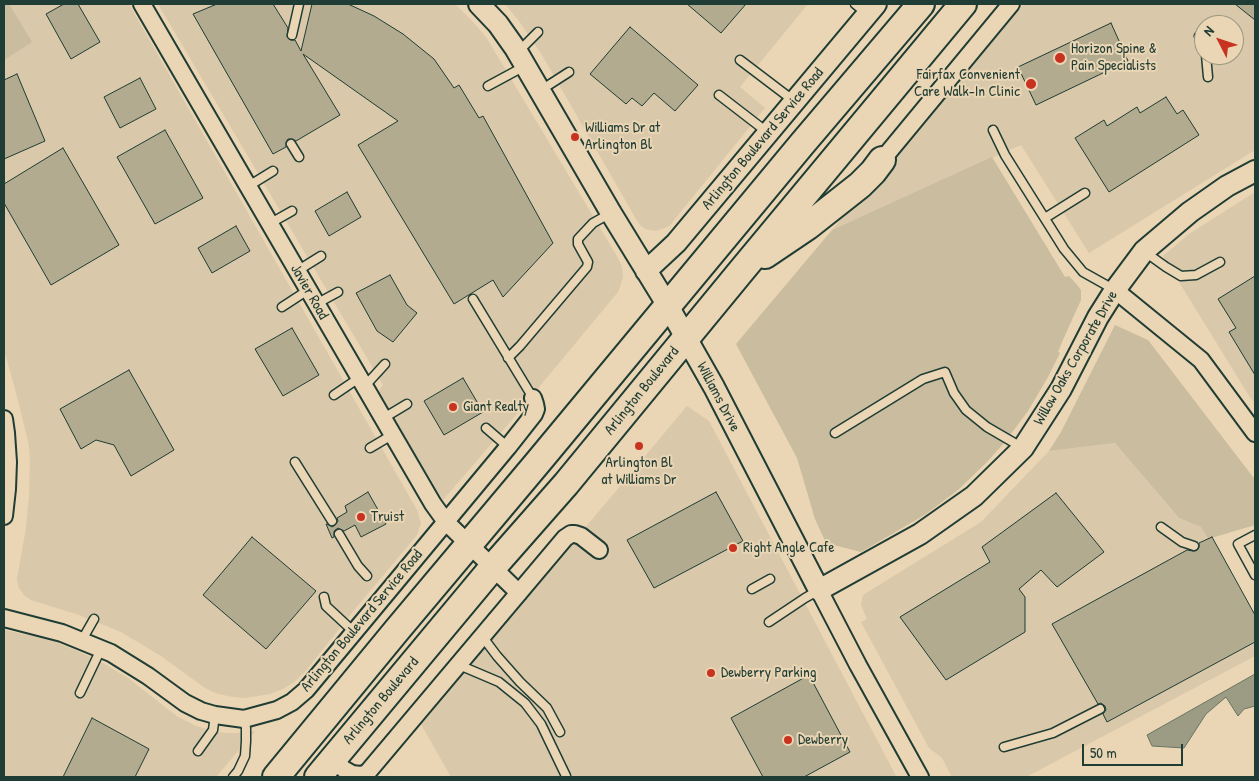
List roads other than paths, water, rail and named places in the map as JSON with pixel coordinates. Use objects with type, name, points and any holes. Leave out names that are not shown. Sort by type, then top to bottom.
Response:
[{"type":"main road","points":[[880,51],[915,4]]},
{"type":"main road","points":[[276,777],[920,4]]},
{"type":"main road","name":"Arlington Boulevard","points":[[325,769],[492,568],[566,484],[963,4]]},
{"type":"main road","points":[[935,38],[969,4]]},
{"type":"main road","points":[[742,270],[808,226],[860,185],[882,160]]},
{"type":"street","name":"Javier Road","points":[[142,4],[427,496],[446,522],[519,593]]},
{"type":"street","name":"Williams Drive","points":[[480,4],[498,24],[521,59],[714,386],[858,666],[920,777]]},
{"type":"street","points":[[882,160],[1011,4]]},
{"type":"street","name":"Arlington Boulevard Service Road","points":[[646,271],[676,243],[794,102],[866,7]]},
{"type":"street","name":"Willow Oaks Corporate Drive","points":[[819,590],[920,534],[974,496],[1022,448],[1061,389],[1098,317],[1144,251],[1190,212],[1227,186],[1255,171]]},
{"type":"street","points":[[1115,290],[1202,360],[1255,433]]},
{"type":"street","name":"Arlington Boulevard Service Road","points":[[244,719],[277,710],[292,702],[306,690],[534,414],[536,409],[533,398]]},
{"type":"street","points":[[4,419],[8,462],[4,516]]},
{"type":"street","points":[[325,769],[345,770],[352,774],[361,775],[367,773],[560,544],[571,534],[581,536],[599,550]]},
{"type":"street","points":[[4,618],[82,640],[141,671],[185,703],[201,711],[244,719]]},
{"type":"lane","points":[[292,34],[299,4]]},
{"type":"lane","points":[[488,86],[521,59],[538,32]]},
{"type":"lane","points":[[740,60],[794,102]]},
{"type":"lane","points":[[1207,65],[1208,77]]},
{"type":"lane","points":[[540,91],[569,72]]},
{"type":"lane","points":[[719,94],[768,132]]},
{"type":"lane","points":[[993,130],[1005,155],[1064,249],[1083,272],[1115,290]]},
{"type":"lane","points":[[291,144],[298,157]]},
{"type":"lane","points":[[247,186],[273,171]]},
{"type":"lane","points":[[1045,218],[1085,193]]},
{"type":"lane","points":[[269,224],[292,211]]},
{"type":"lane","points":[[508,358],[587,267],[588,262],[578,244],[578,239],[593,223],[611,213]]},
{"type":"lane","points":[[1144,251],[1181,276],[1196,275],[1220,262]]},
{"type":"lane","points":[[296,271],[321,256]]},
{"type":"lane","points":[[282,307],[308,290]]},
{"type":"lane","points":[[316,304],[338,292]]},
{"type":"lane","points":[[473,299],[533,398]]},
{"type":"lane","points":[[334,395],[361,382],[385,364]]},
{"type":"lane","points":[[835,433],[924,379],[945,372],[954,393],[966,410],[987,427],[1022,448]]},
{"type":"lane","points":[[382,419],[407,404]]},
{"type":"lane","points":[[486,428],[508,447]]},
{"type":"lane","points":[[370,448],[392,435]]},
{"type":"lane","points":[[295,462],[332,521]]},
{"type":"lane","points":[[1161,527],[1182,542],[1194,546]]},
{"type":"lane","points":[[339,534],[358,566],[367,576]]},
{"type":"lane","points":[[1255,535],[1238,544],[1255,576]]},
{"type":"lane","points":[[752,589],[770,580]]},
{"type":"lane","points":[[769,622],[819,590]]},
{"type":"lane","points":[[324,596],[326,606],[354,632]]},
{"type":"lane","points":[[82,640],[94,619]]},
{"type":"lane","points":[[482,636],[520,682],[547,708],[560,732]]},
{"type":"lane","points":[[80,692],[101,649]]},
{"type":"lane","points":[[459,665],[499,682],[525,703],[541,724],[566,776]]},
{"type":"lane","points":[[1004,747],[1053,733],[1100,709]]},
{"type":"lane","points":[[198,751],[213,730],[215,715]]},
{"type":"lane","points":[[233,777],[245,756],[246,735],[244,719]]},
{"type":"place","name":"Horizon Spine & Pain Specialists","points":[[1060,58]]},
{"type":"place","name":"Fairfax Convenient Care Walk-In Clinic","points":[[1031,84]]},
{"type":"place","name":"Williams Dr at Arlington Bl","points":[[575,137]]},
{"type":"place","name":"Giant Realty","points":[[453,407]]},
{"type":"place","name":"Arlington Bl at Williams Dr","points":[[639,446]]},
{"type":"place","name":"Truist","points":[[361,517]]},
{"type":"place","name":"Right Angle Cafe","points":[[733,548]]},
{"type":"place","name":"Dewberry Parking","points":[[711,673]]},
{"type":"place","name":"Dewberry","points":[[788,740]]}]
